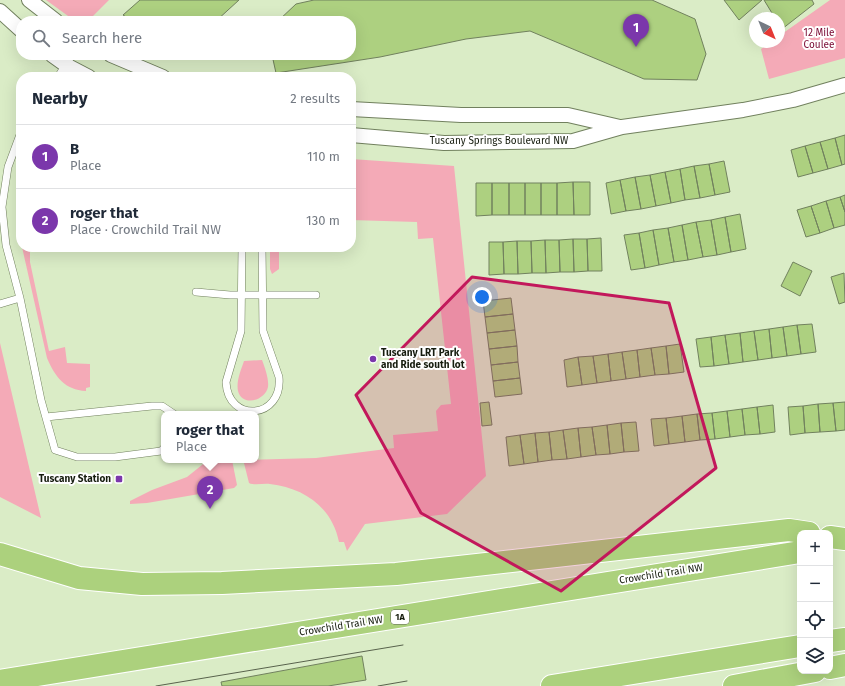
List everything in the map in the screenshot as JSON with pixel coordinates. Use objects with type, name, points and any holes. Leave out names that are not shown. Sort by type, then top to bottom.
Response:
[{"type":"highway","points":[[0,554],[79,578],[142,584],[222,583],[396,574],[789,530],[797,531]]},
{"type":"highway","points":[[833,537],[845,539]]},
{"type":"highway","points":[[833,546],[845,544]]},
{"type":"highway","name":"Crowchild Trail NW","points":[[0,681],[797,552]]},
{"type":"highway","points":[[833,641],[845,639]]},
{"type":"highway","points":[[552,686],[797,646]]},
{"type":"highway","points":[[833,667],[845,665]]},
{"type":"highway","points":[[734,686],[798,674]]},
{"type":"street","points":[[29,0],[50,16]]},
{"type":"street","points":[[0,11],[16,25]]},
{"type":"street","points":[[69,60],[83,72]]},
{"type":"street","points":[[123,60],[151,72]]},
{"type":"street","name":"Tuscany Springs Boulevard NW","points":[[356,135],[444,143],[573,141],[622,127],[743,110],[793,100],[845,85]]},
{"type":"street","name":"Tuscany Springs Boulevard NW","points":[[356,109],[461,115],[568,115],[622,127]]},
{"type":"lane","points":[[61,72],[69,60]]},
{"type":"lane","points":[[16,145],[8,167],[2,208],[6,245],[20,298],[46,417],[55,450],[77,458],[115,457],[161,451]]},
{"type":"lane","points":[[242,252],[240,331],[226,382],[230,398],[238,406],[248,411],[256,411],[270,405],[278,393],[280,385],[279,378],[262,331],[262,252]]},
{"type":"lane","points":[[196,292],[316,296]]},
{"type":"lane","points":[[0,304],[20,298]]},
{"type":"lane","points":[[46,417],[152,406],[162,406],[170,411]]},
{"type":"highlighted area","points":[[472,277],[669,303],[716,468],[561,591],[421,513],[356,395]]},
{"type":"green space","points":[[46,0],[109,0],[93,16],[68,16]]},
{"type":"green space","name":"12 Mile Coulee","points":[[830,0],[845,0],[845,58],[769,79],[761,49],[785,48],[785,32]]},
{"type":"green space","points":[[356,159],[454,166],[486,476],[447,514],[365,524],[347,551],[344,542],[339,542],[330,519],[315,501],[294,490],[282,486],[249,483],[244,463],[259,463],[259,460],[316,458],[394,448],[393,435],[438,431],[436,411],[441,405],[451,404],[433,238],[418,239],[417,222],[356,220]]},
{"type":"green space","points":[[23,252],[30,252],[30,262],[49,351],[65,347],[67,363],[90,364],[90,387],[86,388],[86,391],[72,388],[67,385],[57,377],[47,358]]},
{"type":"green space","points":[[270,252],[279,252],[279,269],[272,274],[270,269]]},
{"type":"green space","points":[[0,343],[41,518],[0,497]]},
{"type":"green space","points":[[262,360],[268,381],[266,392],[258,399],[244,399],[240,396],[238,391],[238,383],[244,361]]},
{"type":"green space","points":[[204,463],[233,463],[237,485],[234,488],[147,503],[130,504],[130,501],[152,490],[187,477]]},
{"type":"building","points":[[140,0],[239,0],[221,16],[123,15]]},
{"type":"building","points":[[314,0],[652,0],[695,19],[706,54],[697,80],[644,79],[530,31],[466,39],[380,57],[276,72],[273,60],[356,60],[356,16],[283,16],[296,4]]},
{"type":"building","points":[[724,0],[762,0],[739,20]]},
{"type":"building","points":[[764,0],[812,0],[814,4],[785,27],[785,12],[771,12]]},
{"type":"building","points":[[845,135],[845,164],[842,165],[835,138]]},
{"type":"building","points":[[835,138],[842,165],[828,169],[820,142]]},
{"type":"building","points":[[820,142],[828,169],[813,173],[805,146]]},
{"type":"building","points":[[805,146],[813,173],[798,177],[791,150]]},
{"type":"building","points":[[724,161],[730,192],[715,195],[709,164]]},
{"type":"building","points":[[709,164],[715,195],[700,198],[694,166]]},
{"type":"building","points":[[694,166],[700,198],[685,200],[680,169]]},
{"type":"building","points":[[680,169],[685,200],[671,203],[665,172]]},
{"type":"building","points":[[665,172],[671,203],[656,206],[650,175]]},
{"type":"building","points":[[650,175],[656,206],[641,209],[635,177]]},
{"type":"building","points":[[635,177],[641,209],[626,211],[620,180]]},
{"type":"building","points":[[620,180],[626,211],[611,214],[606,183]]},
{"type":"building","points":[[573,182],[590,182],[590,215],[574,215]]},
{"type":"building","points":[[573,182],[574,215],[557,215],[557,183]]},
{"type":"building","points":[[476,183],[492,183],[492,215],[476,216]]},
{"type":"building","points":[[492,183],[509,183],[509,215],[492,215]]},
{"type":"building","points":[[509,183],[525,183],[525,215],[509,215]]},
{"type":"building","points":[[525,183],[541,183],[541,215],[525,215]]},
{"type":"building","points":[[541,183],[557,183],[557,215],[541,215]]},
{"type":"building","points":[[845,195],[845,212],[840,197]]},
{"type":"building","points":[[840,197],[845,212],[845,225],[834,228],[826,201]]},
{"type":"building","points":[[826,201],[834,228],[820,233],[811,206]]},
{"type":"building","points":[[811,206],[820,233],[806,237],[797,210]]},
{"type":"building","points":[[740,214],[746,249],[731,252],[725,217]]},
{"type":"building","points":[[725,217],[731,252],[717,255],[711,220]]},
{"type":"building","points":[[711,220],[717,255],[703,257],[696,222]]},
{"type":"building","points":[[696,222],[703,257],[688,260],[682,225]]},
{"type":"building","points":[[682,225],[688,260],[674,262],[668,228]]},
{"type":"building","points":[[668,228],[674,262],[659,265],[653,230]]},
{"type":"building","points":[[653,230],[659,265],[645,268],[639,233]]},
{"type":"building","points":[[639,233],[645,268],[631,270],[624,235]]},
{"type":"building","points":[[601,238],[602,271],[588,271],[587,239]]},
{"type":"building","points":[[573,239],[574,272],[560,272],[559,240]]},
{"type":"building","points":[[573,239],[587,239],[588,271],[574,272]]},
{"type":"building","points":[[545,240],[546,273],[532,273],[531,241]]},
{"type":"building","points":[[545,240],[559,240],[560,272],[546,273]]},
{"type":"building","points":[[517,241],[518,274],[504,274],[503,242]]},
{"type":"building","points":[[517,241],[531,241],[532,273],[518,274]]},
{"type":"building","points":[[489,242],[503,242],[504,274],[489,275]]},
{"type":"building","points":[[793,262],[812,271],[800,296],[781,286]]},
{"type":"building","points":[[844,273],[845,302],[839,304],[831,277]]},
{"type":"building","points":[[511,298],[513,314],[485,317],[483,301]]},
{"type":"building","points":[[513,314],[515,330],[487,333],[485,317]]},
{"type":"building","points":[[812,324],[816,352],[801,354],[797,325]]},
{"type":"building","points":[[797,325],[801,354],[787,356],[783,327]]},
{"type":"building","points":[[783,327],[787,356],[772,358],[769,329]]},
{"type":"building","points":[[769,329],[772,358],[758,360],[754,331]]},
{"type":"building","points":[[515,330],[517,346],[489,349],[487,333]]},
{"type":"building","points":[[754,331],[758,360],[743,362],[740,333]]},
{"type":"building","points":[[740,333],[743,362],[729,364],[725,335]]},
{"type":"building","points":[[725,335],[729,364],[714,366],[711,337]]},
{"type":"building","points":[[711,337],[714,366],[700,367],[696,339]]},
{"type":"building","points":[[680,344],[684,372],[669,374],[666,346]]},
{"type":"building","points":[[517,346],[518,362],[491,365],[489,349]]},
{"type":"building","points":[[666,346],[669,374],[655,375],[651,348]]},
{"type":"building","points":[[651,348],[655,375],[640,377],[637,350]]},
{"type":"building","points":[[637,350],[640,377],[626,379],[622,352]]},
{"type":"building","points":[[622,352],[626,379],[611,381],[608,354]]},
{"type":"building","points":[[608,354],[611,381],[597,383],[593,356]]},
{"type":"building","points":[[593,356],[597,383],[582,385],[578,357]]},
{"type":"building","points":[[578,357],[582,385],[567,387],[564,360]]},
{"type":"building","points":[[518,362],[520,378],[493,381],[491,365]]},
{"type":"building","points":[[520,378],[522,394],[495,397],[493,381]]},
{"type":"building","points":[[489,402],[492,425],[482,426],[480,403]]},
{"type":"building","points":[[845,402],[845,430],[836,431],[833,403]]},
{"type":"building","points":[[833,403],[836,431],[820,432],[818,404]]},
{"type":"building","points":[[818,404],[820,432],[805,433],[803,406]]},
{"type":"building","points":[[773,405],[775,432],[760,434],[757,407]]},
{"type":"building","points":[[803,406],[805,433],[790,435],[788,407]]},
{"type":"building","points":[[757,407],[760,434],[745,435],[742,409]]},
{"type":"building","points":[[742,409],[745,435],[730,437],[727,411]]},
{"type":"building","points":[[727,411],[730,437],[715,439],[712,413]]},
{"type":"building","points":[[712,413],[715,439],[700,440],[697,414]]},
{"type":"building","points":[[697,414],[700,440],[685,442],[682,416]]},
{"type":"building","points":[[682,416],[685,442],[669,444],[666,418]]},
{"type":"building","points":[[666,418],[669,444],[654,446],[651,419]]},
{"type":"building","points":[[636,422],[639,451],[624,452],[621,423]]},
{"type":"building","points":[[621,423],[624,452],[610,454],[607,425]]},
{"type":"building","points":[[607,425],[610,454],[596,455],[592,427]]},
{"type":"building","points":[[592,427],[596,455],[581,457],[578,428]]},
{"type":"building","points":[[578,428],[581,457],[567,459],[563,430]]},
{"type":"building","points":[[563,430],[567,459],[552,460],[549,432]]},
{"type":"building","points":[[549,432],[552,460],[538,462],[535,433]]},
{"type":"building","points":[[535,433],[538,462],[524,464],[520,435]]},
{"type":"building","points":[[520,435],[524,464],[509,466],[506,437]]},
{"type":"building","points":[[362,656],[366,680],[328,686],[222,686],[221,682]]},
{"type":"tram line","points":[[156,686],[403,645]]},
{"type":"tram line","points":[[378,686],[407,681]]},
{"type":"place","name":"B","points":[[636,47]]},
{"type":"place","name":"Tuscany LRT Park and Ride south lot","points":[[373,359]]},
{"type":"place","name":"Tuscany Station","points":[[119,479]]},
{"type":"place","name":"roger that","points":[[210,509]]}]
